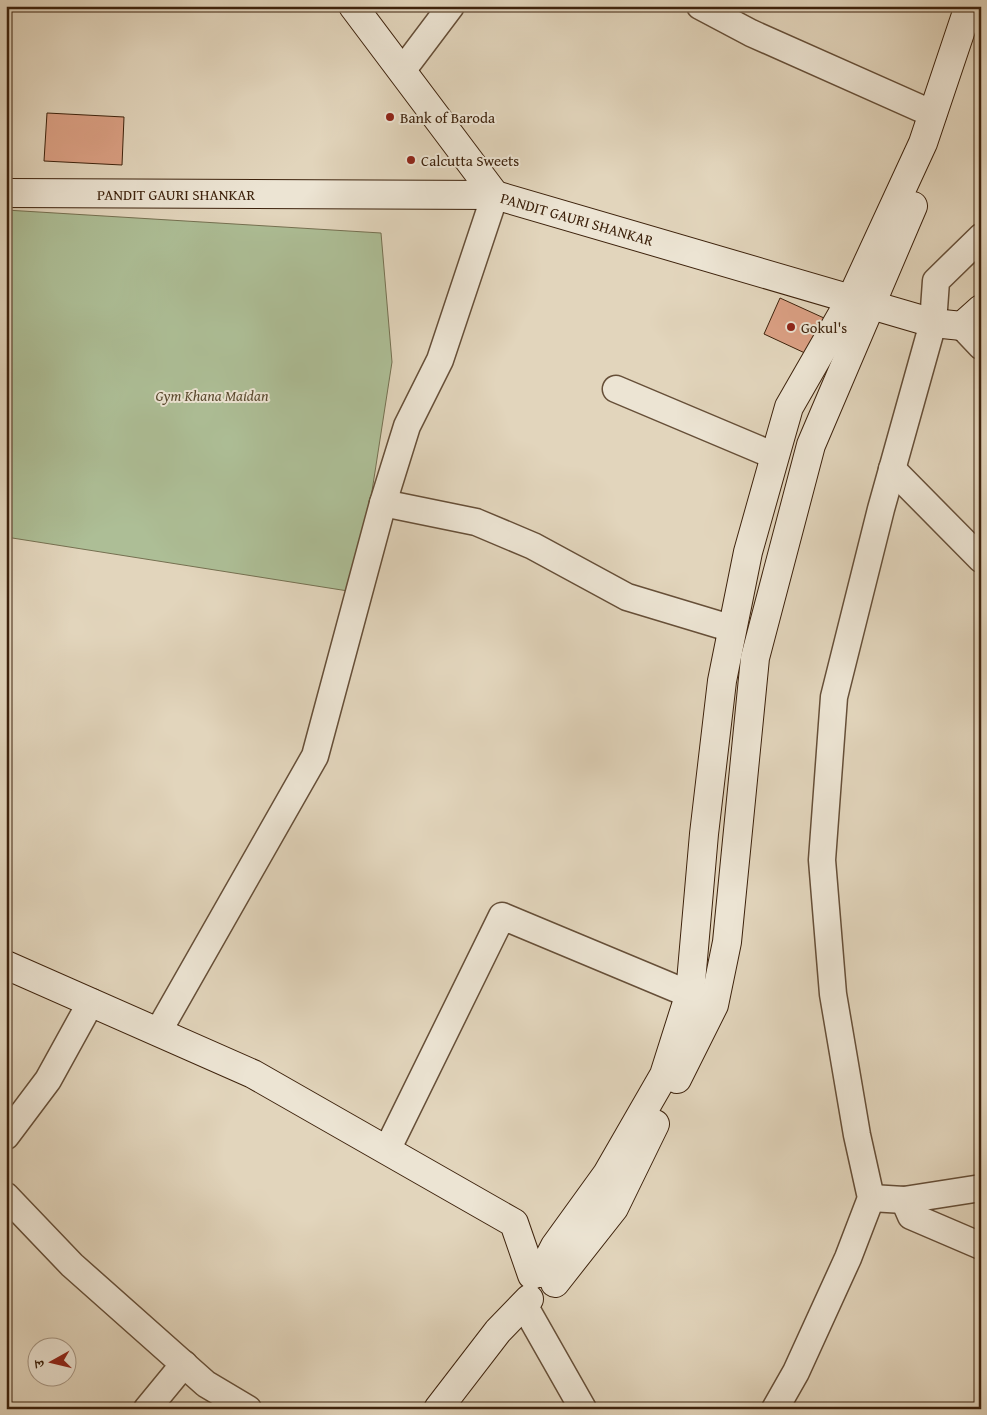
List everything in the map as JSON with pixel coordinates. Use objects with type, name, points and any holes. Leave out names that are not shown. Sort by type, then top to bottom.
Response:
[{"type":"main road","points":[[353,6],[495,195]]},
{"type":"main road","points":[[438,1409],[498,1331],[536,1287],[555,1246],[607,1174],[664,1075],[702,999],[727,942],[755,658],[810,444],[822,417],[861,302],[923,143],[969,6]]},
{"type":"main road","points":[[702,999],[705,824],[722,681],[748,552],[775,456],[789,407],[861,302],[951,117],[981,14]]},
{"type":"main road","name":"PANDIT GAURI SHANKAR","points":[[6,193],[495,195],[933,323],[971,318]]},
{"type":"main road","points":[[789,407],[822,417]]},
{"type":"main road","points":[[6,964],[253,1074],[514,1222],[536,1287]]},
{"type":"street","points":[[402,71],[451,6]]},
{"type":"street","points":[[700,6],[751,33],[933,114]]},
{"type":"street","points":[[158,1032],[315,756],[383,503],[407,426],[440,360],[495,195]]},
{"type":"street","points":[[775,1409],[796,1372],[848,1258],[871,1198],[857,1135],[833,994],[822,860],[834,697],[892,469],[933,323],[936,281],[981,237]]},
{"type":"street","points":[[971,318],[981,346]]},
{"type":"street","points":[[616,389],[775,456]]},
{"type":"street","points":[[892,469],[981,559]]},
{"type":"street","points":[[383,503],[476,522],[533,546],[627,598],[733,629]]},
{"type":"street","points":[[387,1150],[502,916],[702,999]]},
{"type":"street","points":[[6,1136],[48,1080],[91,1002]]},
{"type":"street","points":[[871,1198],[904,1200],[981,1188]]},
{"type":"street","points":[[6,1196],[72,1264],[206,1384],[248,1409]]},
{"type":"street","points":[[904,1200],[911,1216],[981,1246]]},
{"type":"street","points":[[536,1287],[583,1409]]},
{"type":"street","points":[[147,1409],[184,1364]]},
{"type":"green space","name":"Gym Khana Maidan","points":[[6,210],[381,233],[392,362],[368,517],[348,591],[6,537]]},
{"type":"building","points":[[47,113],[124,117],[122,165],[44,161]]},
{"type":"building","points":[[780,298],[824,318],[807,354],[764,334]]},
{"type":"place","name":"Bank of Baroda","points":[[390,117]]},
{"type":"place","name":"Calcutta Sweets","points":[[411,160]]},
{"type":"place","name":"Gokul's","points":[[791,327]]}]
